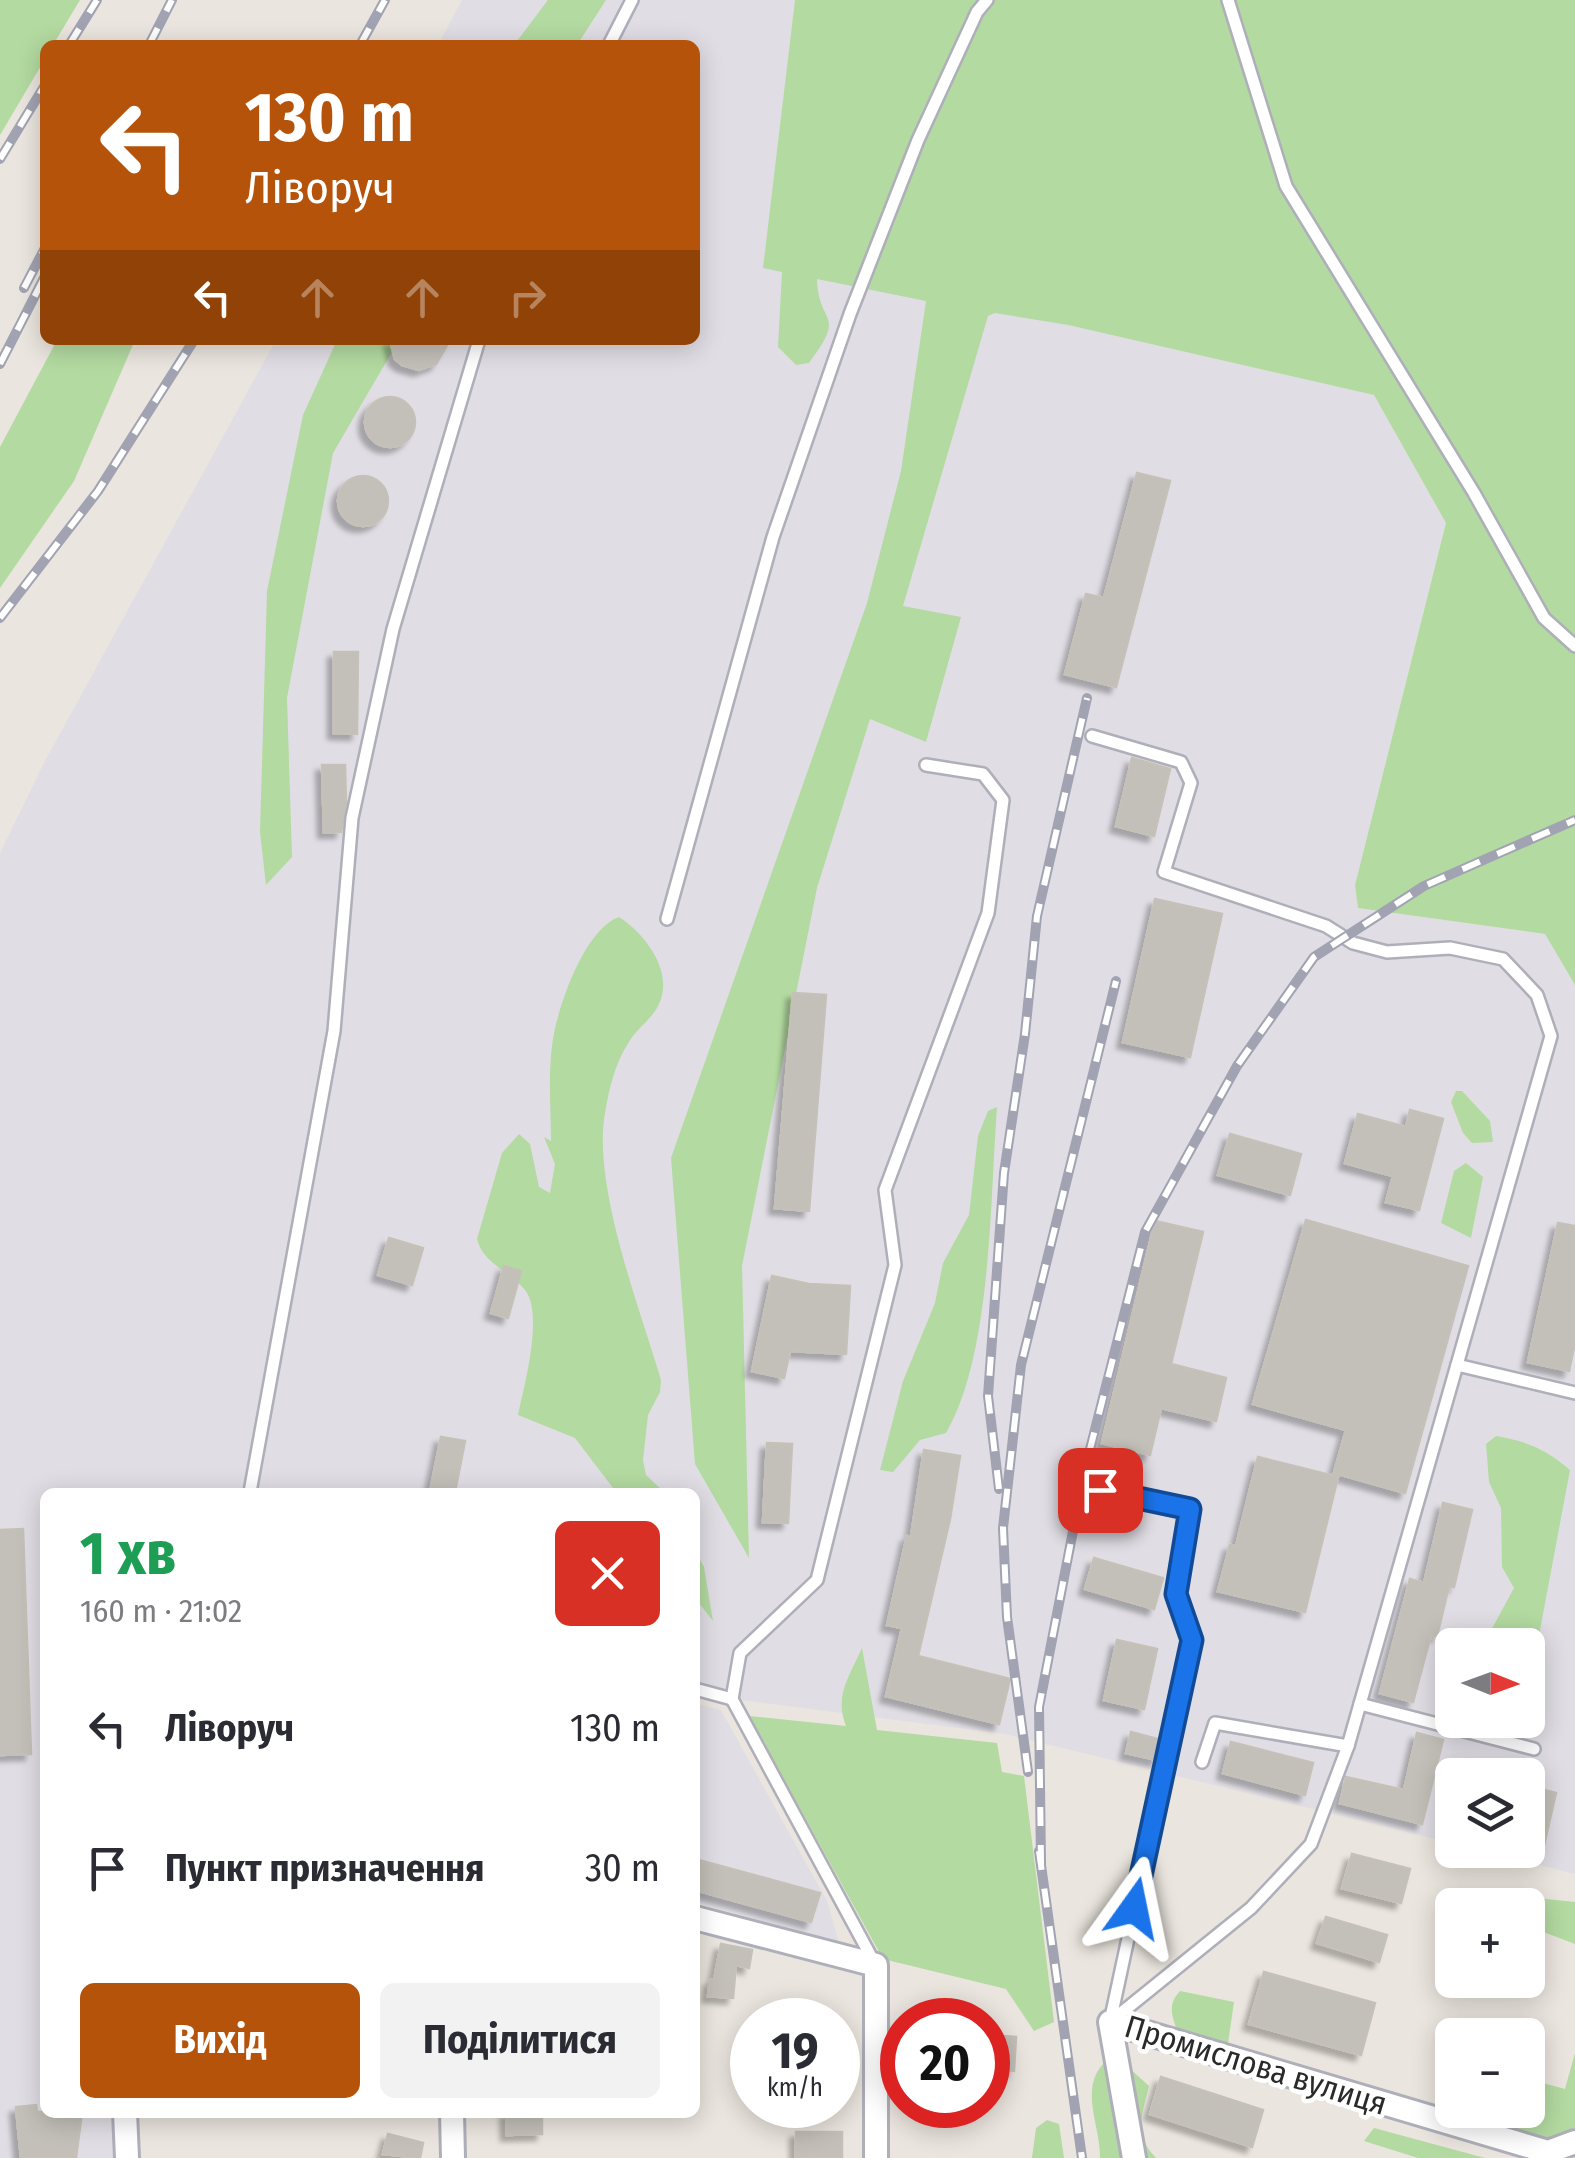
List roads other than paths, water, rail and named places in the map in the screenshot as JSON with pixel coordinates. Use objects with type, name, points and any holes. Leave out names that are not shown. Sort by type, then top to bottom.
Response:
[{"type":"street","points":[[700,1919],[876,1966],[876,2158]]},
{"type":"street","name":"Промислова вулиця","points":[[1110,2022],[1548,2155],[1572,2158]]},
{"type":"street","points":[[1110,2022],[1134,2158]]},
{"type":"street","points":[[125,2118],[127,2158]]},
{"type":"street","points":[[452,2118],[453,2158]]},
{"type":"street","points":[[1548,2155],[1575,2142]]},
{"type":"lane","points":[[612,40],[632,0]]},
{"type":"lane","points":[[667,919],[772,537],[850,314],[918,140],[977,12],[987,0]]},
{"type":"lane","points":[[1228,0],[1286,186],[1474,492],[1544,618],[1575,646]]},
{"type":"lane","points":[[251,1488],[334,1031],[352,818],[393,630],[478,345]]},
{"type":"lane","points":[[1092,736],[1181,762],[1191,783],[1164,872],[1326,926],[1353,943],[1388,952],[1450,948],[1504,959],[1537,995],[1550,1036],[1348,1746],[1310,1844],[1251,1908],[1110,2022]]},
{"type":"lane","points":[[876,1966],[732,1699],[740,1653],[817,1580],[896,1264],[885,1190],[988,913],[1003,800],[983,774],[926,765]]},
{"type":"lane","points":[[1457,1365],[1575,1393]]},
{"type":"lane","points":[[1100,1490],[1190,1509],[1176,1594],[1192,1640],[1110,2022]]},
{"type":"lane","points":[[700,1690],[732,1699]]},
{"type":"lane","points":[[1360,1704],[1534,1749]]},
{"type":"lane","points":[[1202,1762],[1215,1723],[1348,1746]]},
{"type":"railway","points":[[72,40],[97,0]]},
{"type":"railway","points":[[152,40],[172,0]]},
{"type":"railway","points":[[363,40],[385,0]]},
{"type":"railway","points":[[0,159],[40,93]]},
{"type":"railway","points":[[24,288],[40,258]]},
{"type":"railway","points":[[0,364],[40,286]]},
{"type":"railway","points":[[0,618],[98,491],[191,345]]},
{"type":"railway","points":[[999,1489],[988,1396],[1004,1173],[1025,1034],[1037,916],[1087,698]]},
{"type":"railway","points":[[1041,1864],[1039,1707],[1085,1469],[1145,1232],[1237,1066],[1314,957],[1424,886],[1575,820]]},
{"type":"railway","points":[[1028,1772],[1007,1617],[1003,1528],[1021,1365],[1116,981]]},
{"type":"railway","points":[[1039,1851],[1082,2158]]}]
